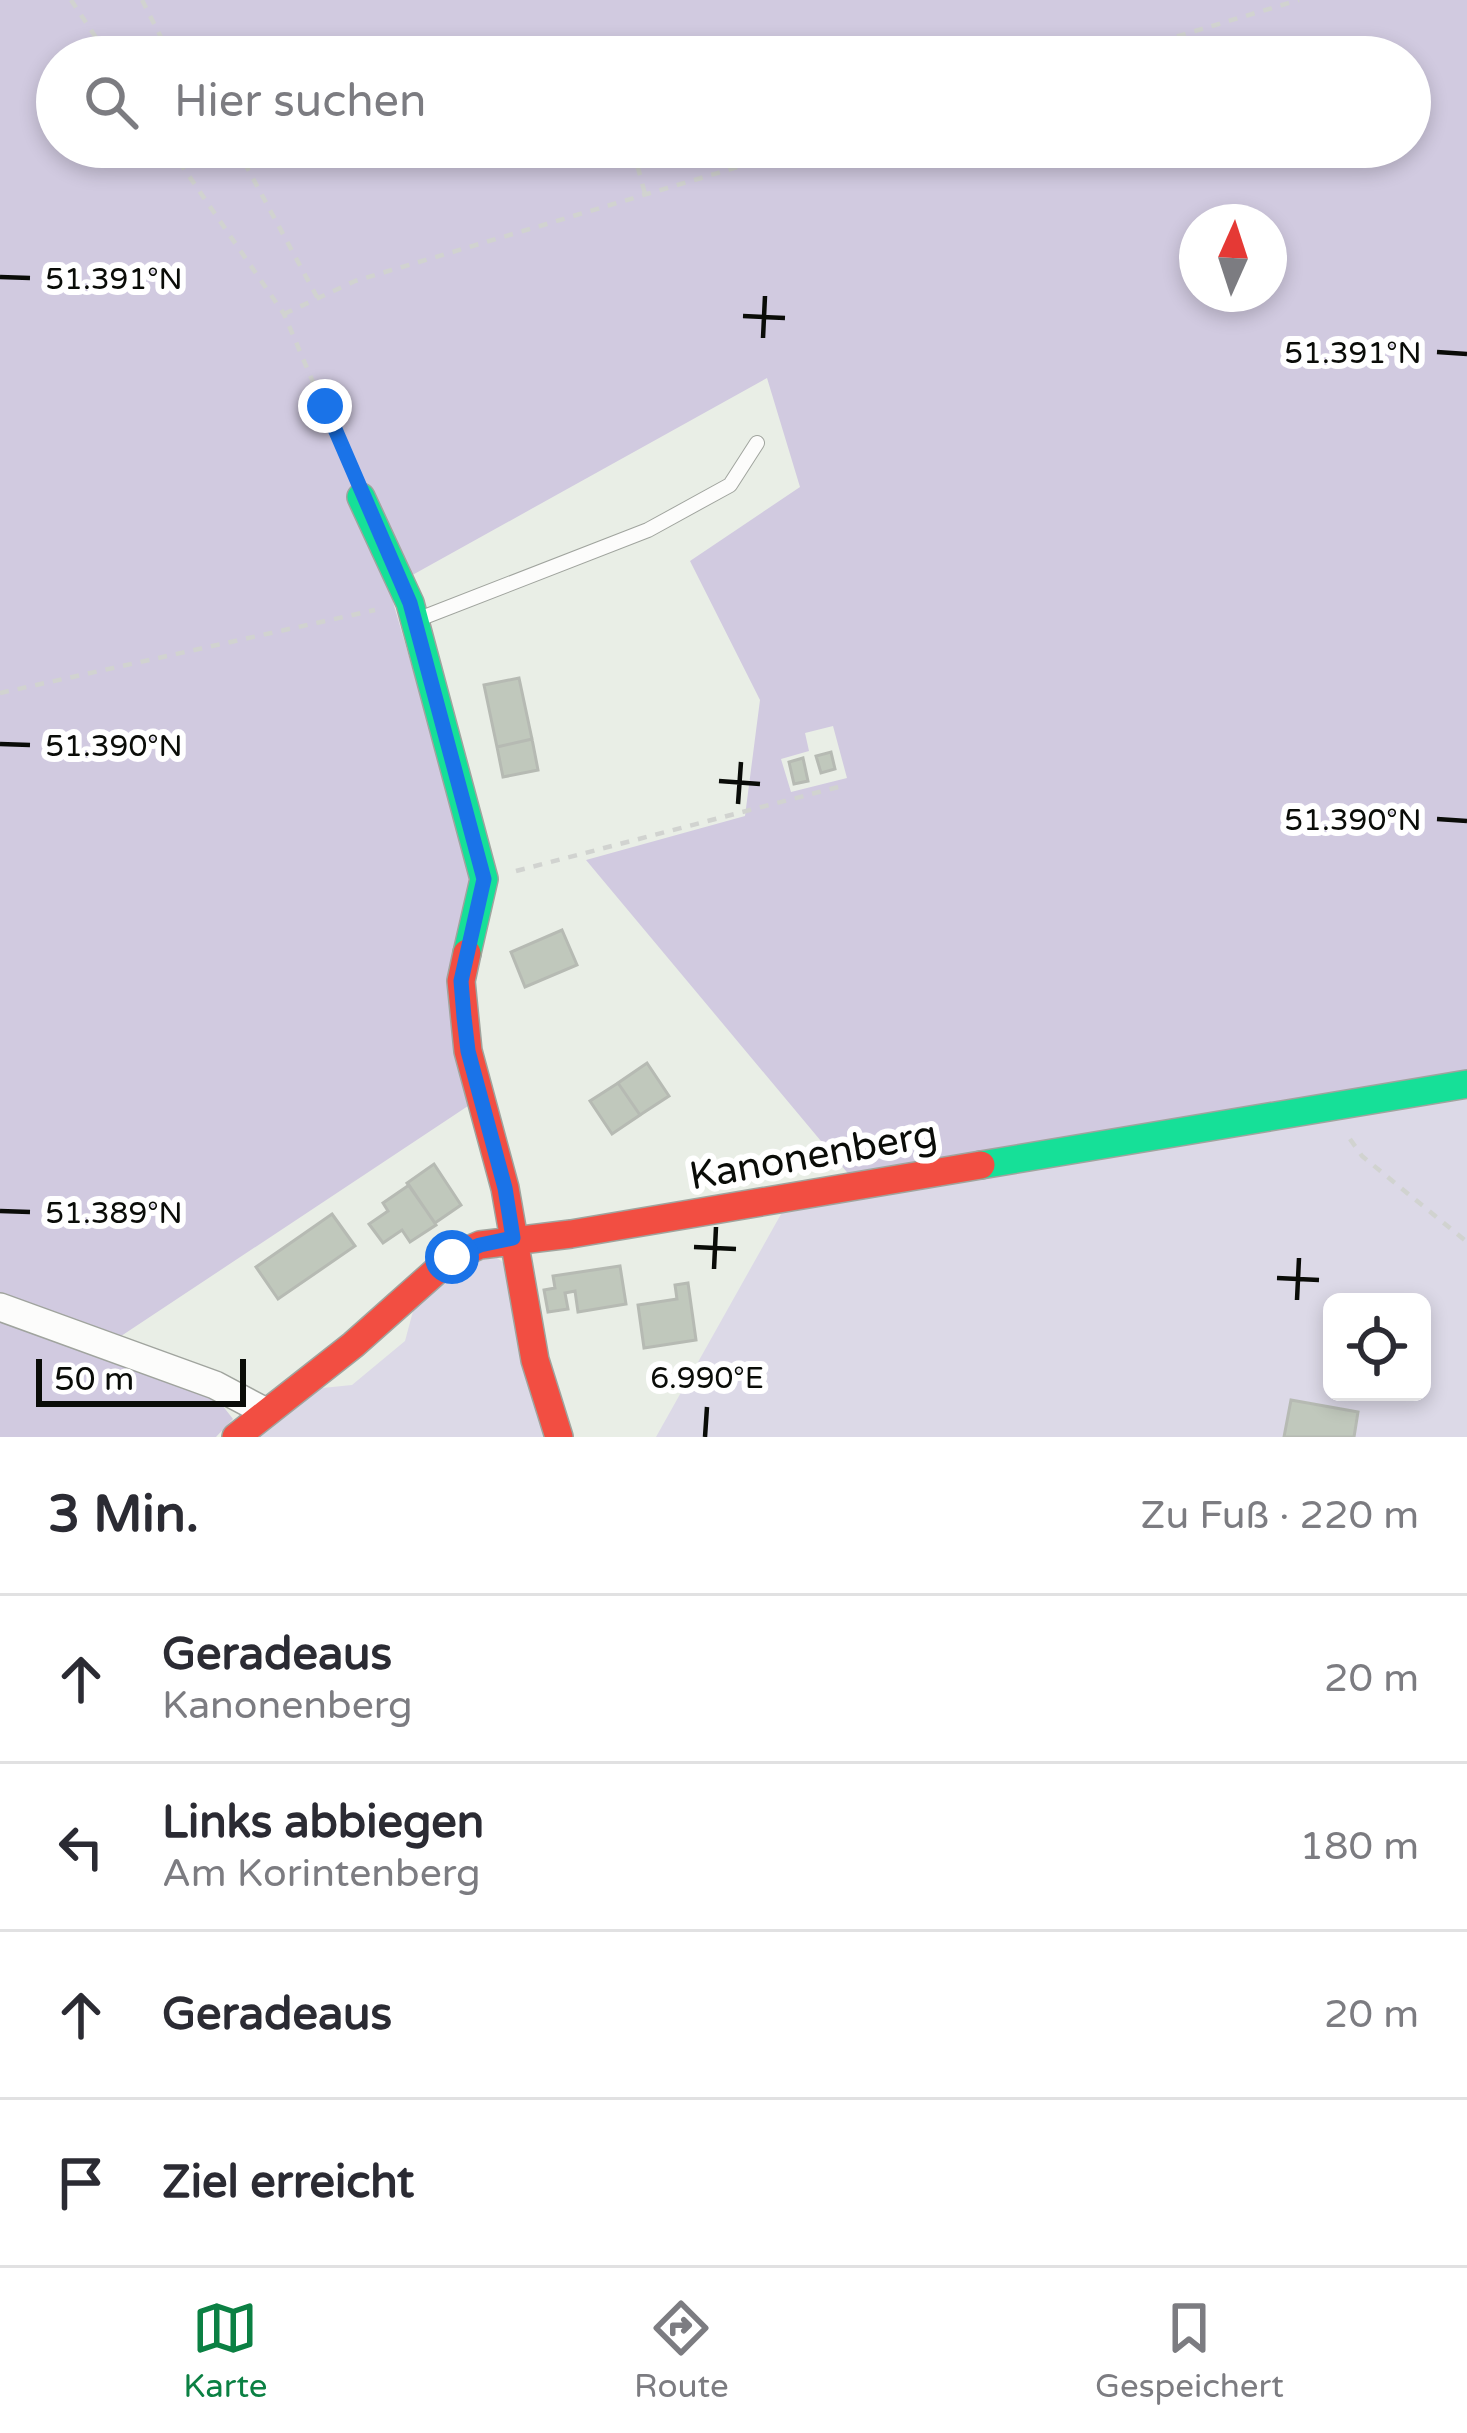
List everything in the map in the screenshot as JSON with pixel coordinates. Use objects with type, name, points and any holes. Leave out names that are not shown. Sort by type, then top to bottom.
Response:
[{"type":"street","points":[[361,496],[412,612],[484,879],[461,981],[468,1051],[505,1188],[535,1360],[559,1437]]},
{"type":"street","name":"Kanonenberg","points":[[236,1437],[452,1257],[480,1245],[571,1234],[1467,1084]]},
{"type":"street","points":[[0,1307],[215,1385],[264,1411]]},
{"type":"lane","points":[[412,612],[648,530],[730,484],[757,443]]},
{"type":"path","points":[[71,0],[95,36]]},
{"type":"path","points":[[142,0],[160,36]]},
{"type":"path","points":[[1258,0],[1261,11]]},
{"type":"path","points":[[1178,36],[1299,0]]},
{"type":"path","points":[[183,168],[284,314],[361,496]]},
{"type":"path","points":[[247,168],[317,297]]},
{"type":"path","points":[[638,168],[645,194]]},
{"type":"path","points":[[284,314],[355,280],[734,168]]},
{"type":"path","points":[[0,693],[412,612]]},
{"type":"path","points":[[484,879],[842,786]]},
{"type":"path","points":[[1340,1106],[1348,1137],[1362,1156],[1467,1242]]},
{"type":"shaded area","points":[[0,0],[1467,0],[1467,1072],[851,1177],[586,860],[745,816],[760,700],[690,561],[800,487],[767,378],[389,588],[476,887],[474,1102],[97,1352],[219,1401],[233,1419],[216,1437],[0,1437]],"holes":[[[833,726],[847,778],[791,792],[781,759],[809,751],[805,733]]]},
{"type":"shaded area","points":[[1467,1094],[1467,1437],[656,1437],[785,1207]]},
{"type":"shaded area","points":[[496,1257],[504,1263],[550,1437],[252,1437],[313,1389],[352,1385],[405,1341],[416,1300],[458,1266]]},
{"type":"building","points":[[519,678],[532,739],[497,747],[484,685]]},
{"type":"building","points":[[532,739],[538,770],[503,777],[497,747]]},
{"type":"building","points":[[831,752],[835,769],[821,773],[816,756]]},
{"type":"building","points":[[803,758],[808,781],[794,784],[789,762]]},
{"type":"building","points":[[562,930],[577,965],[525,987],[511,952]]},
{"type":"building","points":[[647,1063],[669,1096],[640,1115],[618,1083]]},
{"type":"building","points":[[618,1083],[640,1115],[612,1134],[590,1101]]},
{"type":"building","points":[[434,1164],[461,1205],[435,1223],[407,1183]]},
{"type":"building","points":[[409,1185],[436,1225],[410,1242],[402,1230],[383,1243],[369,1224],[388,1211],[383,1203]]},
{"type":"building","points":[[332,1214],[355,1246],[278,1299],[256,1267]]},
{"type":"building","points":[[620,1266],[626,1304],[578,1312],[575,1291],[565,1293],[568,1309],[548,1312],[544,1290],[555,1288],[553,1276]]},
{"type":"building","points":[[688,1283],[696,1340],[644,1348],[638,1305],[677,1299],[675,1285]]},
{"type":"building","points":[[1291,1400],[1358,1412],[1354,1437],[1284,1437]]},
{"type":"traffic: fast","points":[[361,497],[410,603],[484,879],[467,953]]},
{"type":"traffic: fast","points":[[981,1165],[1467,1084]]},
{"type":"traffic: jam","points":[[467,953],[461,981],[468,1051],[505,1188],[535,1360],[559,1437]]},
{"type":"traffic: jam","points":[[236,1437],[353,1345],[452,1257],[480,1245],[981,1165]]},
{"type":"route","points":[[325,406],[410,603],[484,879],[461,981],[468,1051],[505,1188],[513,1238],[452,1257]]}]
